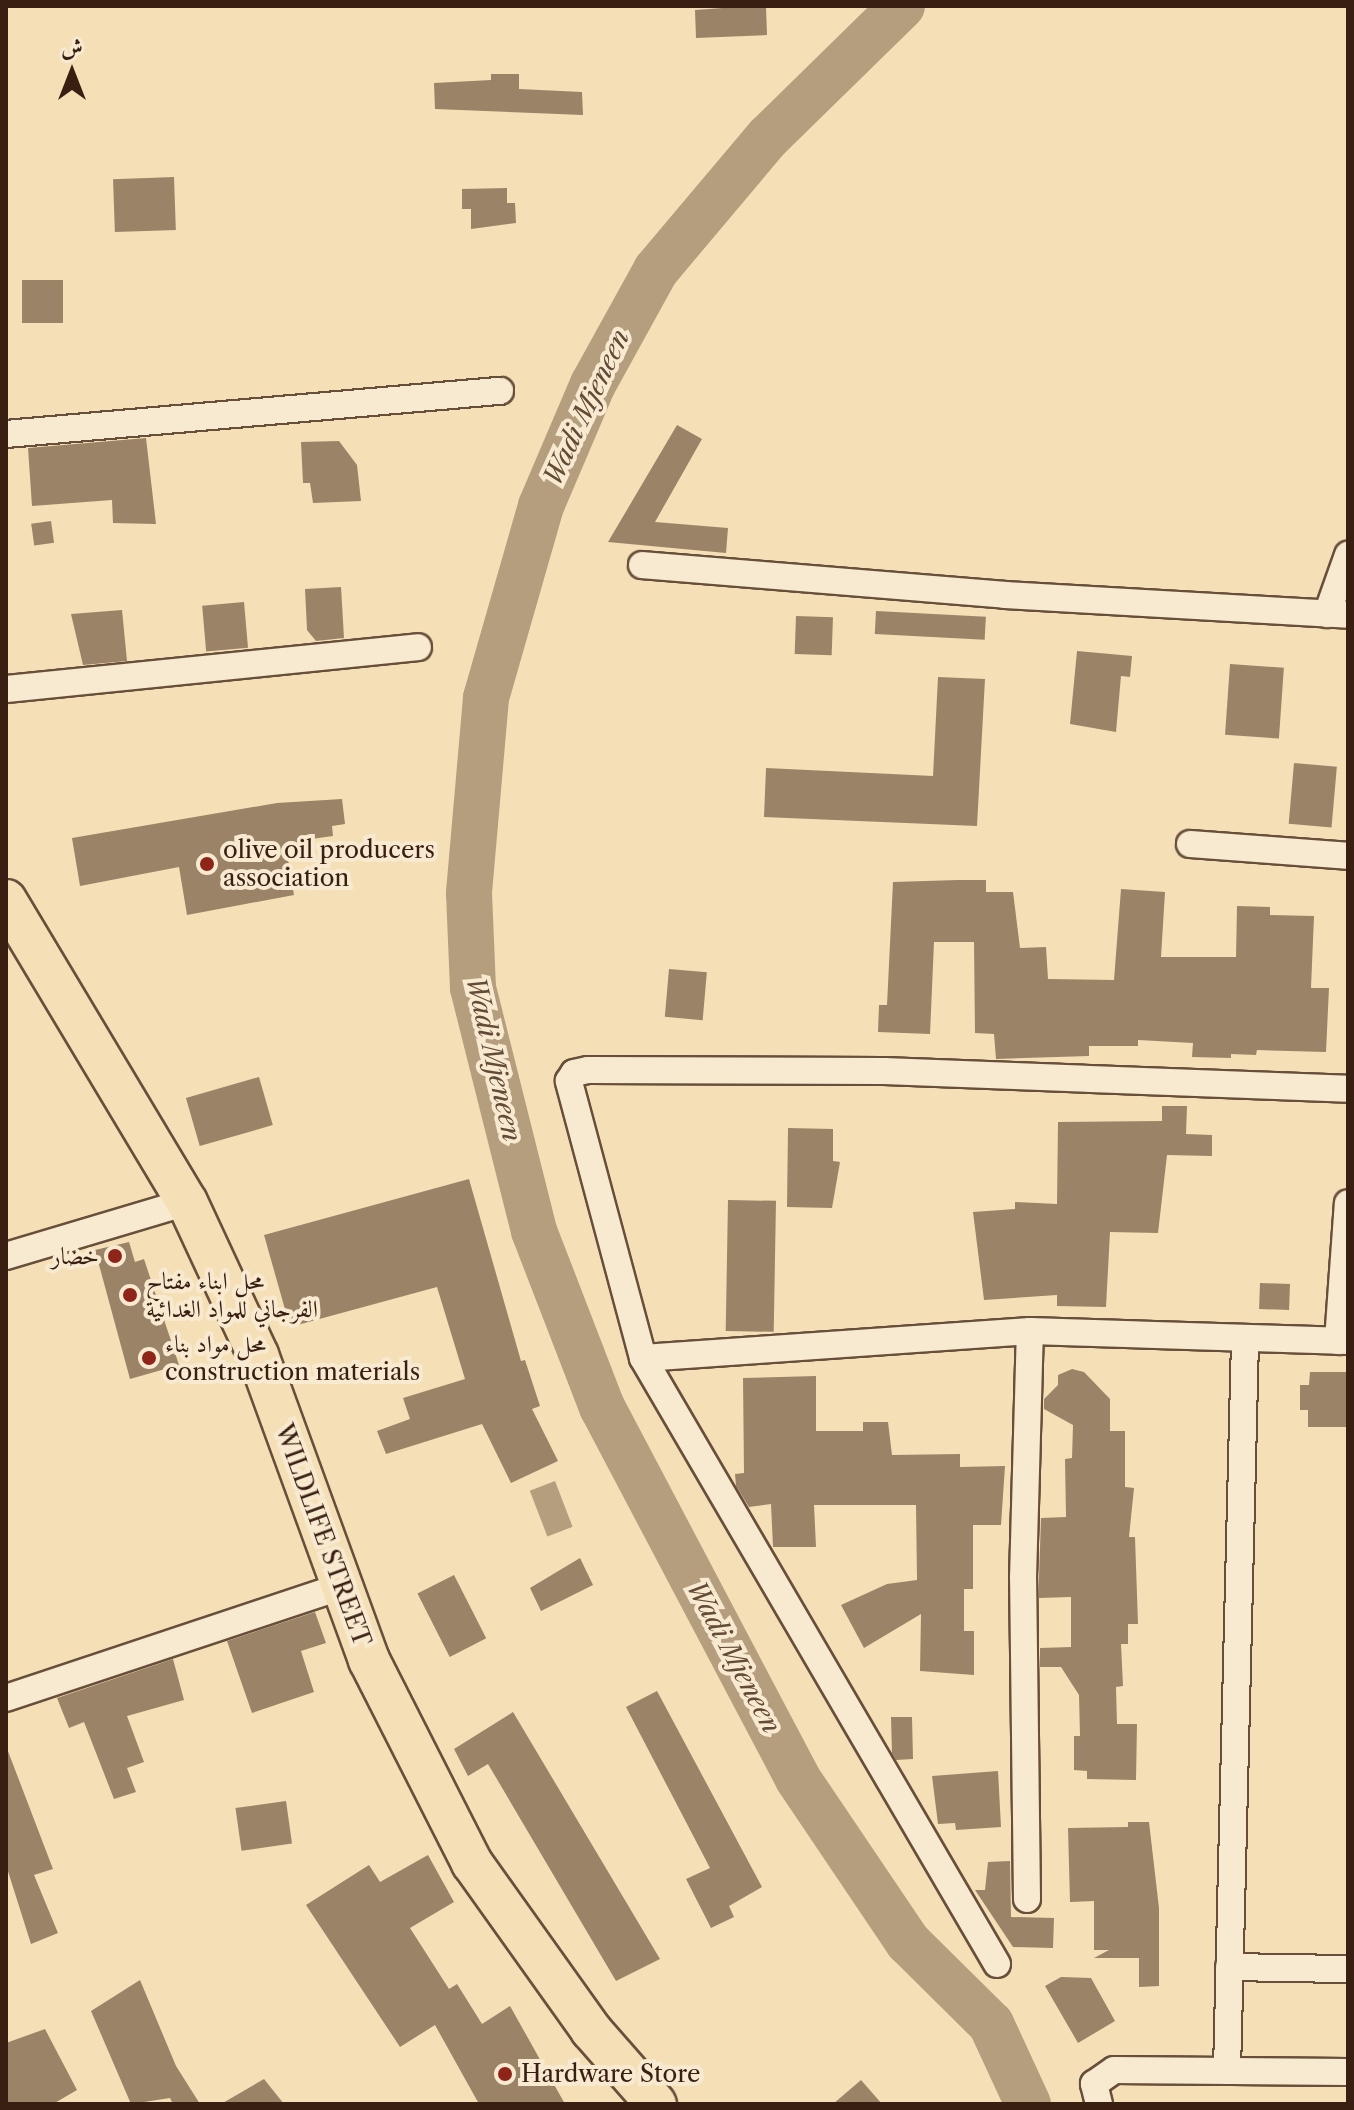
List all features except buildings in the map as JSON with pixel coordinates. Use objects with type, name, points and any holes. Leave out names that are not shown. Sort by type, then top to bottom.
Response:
[{"type":"main road","name":"WILDLIFE STREET","points":[[6,900],[187,1202],[258,1355],[342,1586],[397,1724],[472,1863],[591,2030],[656,2104]]},
{"type":"street","points":[[6,434],[500,391]]},
{"type":"street","points":[[642,565],[1005,595],[1337,614],[1348,555]]},
{"type":"street","points":[[6,689],[418,647]]},
{"type":"street","points":[[1190,844],[1348,856]]},
{"type":"street","points":[[997,1964],[643,1358],[569,1081],[574,1073],[884,1071],[1348,1089]]},
{"type":"street","points":[[6,1256],[187,1202]]},
{"type":"street","points":[[643,1358],[1030,1331],[1343,1341],[1348,1203]]},
{"type":"street","points":[[1027,1899],[1023,1578],[1030,1331]]},
{"type":"street","points":[[1227,2071],[1245,1338]]},
{"type":"street","points":[[6,1698],[342,1586]]},
{"type":"street","points":[[1229,1967],[1348,1969]]},
{"type":"street","points":[[1099,2104],[1094,2084],[1114,2070],[1348,2072]]},
{"type":"shaded area","points":[[555,1481],[573,1527],[547,1536],[530,1491]]},
{"type":"waterway","name":"Wadi Mjeneen","points":[[902,6],[768,137],[656,270],[593,384],[541,506],[486,698],[469,893],[473,988],[534,1231],[602,1407],[798,1779],[908,1942],[991,2024],[1028,2104]]},
{"type":"place","name":"olive oil producers association","points":[[207,864]]},
{"type":"place","name":"خضار","points":[[115,1256]]},
{"type":"place","name":"محل ابناء مفتاح الفرجاني للمواد الغدائية","points":[[130,1295]]},
{"type":"place","name":"محل مواد بناء construction materials","points":[[149,1358]]},
{"type":"place","name":"Hardware Store","points":[[505,2074]]}]
